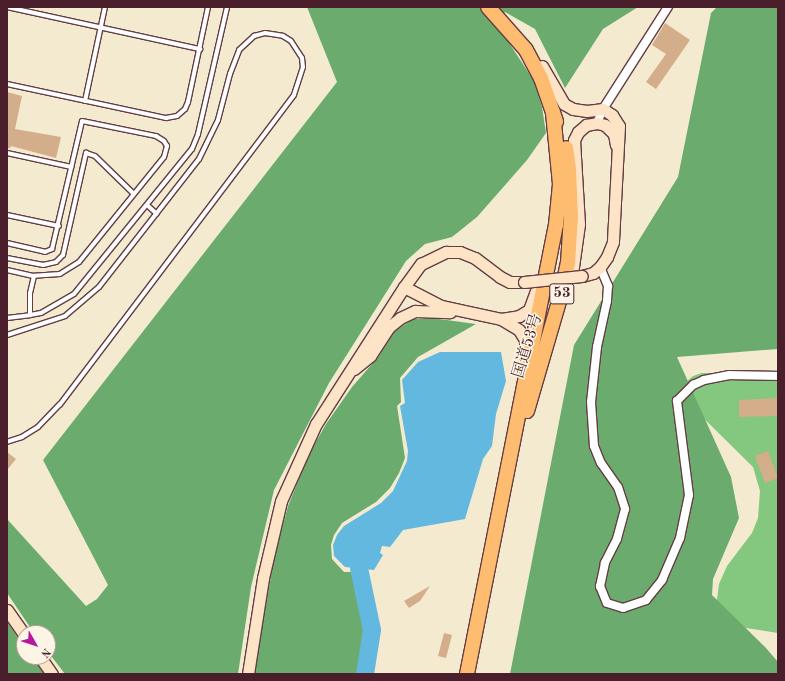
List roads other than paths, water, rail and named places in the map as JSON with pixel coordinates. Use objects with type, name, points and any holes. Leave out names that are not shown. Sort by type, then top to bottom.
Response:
[{"type":"highway","name":"国道53号","points":[[488,7],[526,50],[541,78],[566,151],[571,217],[568,263],[554,319],[508,471]]},
{"type":"highway","name":"国道53号","points":[[467,674],[508,471],[513,438],[549,265],[560,184],[553,112]]},
{"type":"street","points":[[597,123],[603,109],[668,7]]},
{"type":"street","points":[[248,674],[263,578],[281,501],[316,424],[344,378],[404,287],[421,264],[446,252],[460,252],[475,258],[500,277],[510,282],[524,282],[582,276],[593,273],[600,267],[607,257],[613,242],[619,126],[612,115],[603,109],[587,111],[573,109],[564,104],[536,55],[526,50]]},
{"type":"street","points":[[554,319],[568,290],[575,259],[579,224],[574,140],[578,132],[586,125],[597,123],[605,126],[614,134],[618,155]]},
{"type":"street","points":[[344,378],[370,356],[389,327],[400,318],[415,312],[429,311],[470,314],[501,319],[519,316],[529,310],[536,296],[560,184]]},
{"type":"street","points":[[600,267],[608,286],[607,301],[597,347],[591,402],[594,446],[601,463],[618,487],[626,509],[617,539],[605,563],[600,586],[608,603],[623,608],[646,600],[662,580],[680,538],[689,495],[677,401],[693,385],[704,380],[730,375],[778,376]]},
{"type":"street","points":[[404,287],[441,306],[470,314]]},
{"type":"street","points":[[501,319],[519,330],[524,340],[526,353],[517,396],[513,438]]},
{"type":"street","points":[[7,610],[18,625]]},
{"type":"street","points":[[46,665],[52,674]]},
{"type":"lane","points":[[7,7],[200,49]]},
{"type":"lane","points":[[85,101],[105,7]]},
{"type":"lane","points":[[7,84],[166,118],[177,116],[185,109],[188,102],[208,7]]},
{"type":"lane","points":[[7,318],[41,313],[74,294],[147,206],[196,142],[226,7]]},
{"type":"lane","points":[[7,334],[53,322],[76,309],[99,287],[157,214],[205,148],[218,120],[230,74],[239,50],[254,36],[265,33],[283,36],[291,41],[302,58],[303,67],[299,87],[291,99],[60,404],[38,427],[22,437],[7,442]]},
{"type":"lane","points":[[7,243],[50,252],[54,246],[82,121],[161,138],[167,146],[164,157],[79,262],[60,274],[34,276],[7,270]]},
{"type":"lane","points":[[7,153],[72,167]]},
{"type":"lane","points":[[7,258],[43,265],[56,262],[63,256],[86,153],[95,156],[134,194]]},
{"type":"lane","points":[[147,206],[157,214]]},
{"type":"lane","points":[[7,215],[59,226]]},
{"type":"lane","points":[[30,315],[30,293],[34,276]]},
{"type":"water","points":[[440,352],[501,352],[506,381],[496,414],[492,446],[483,459],[465,519],[403,530],[390,547],[382,546],[380,553],[383,555],[374,570],[345,567],[334,556],[333,545],[337,535],[344,526],[381,503],[393,491],[407,461],[408,451],[400,406],[405,403],[402,380],[418,362]]},
{"type":"waterway","points":[[359,568],[372,630],[365,674]]}]
